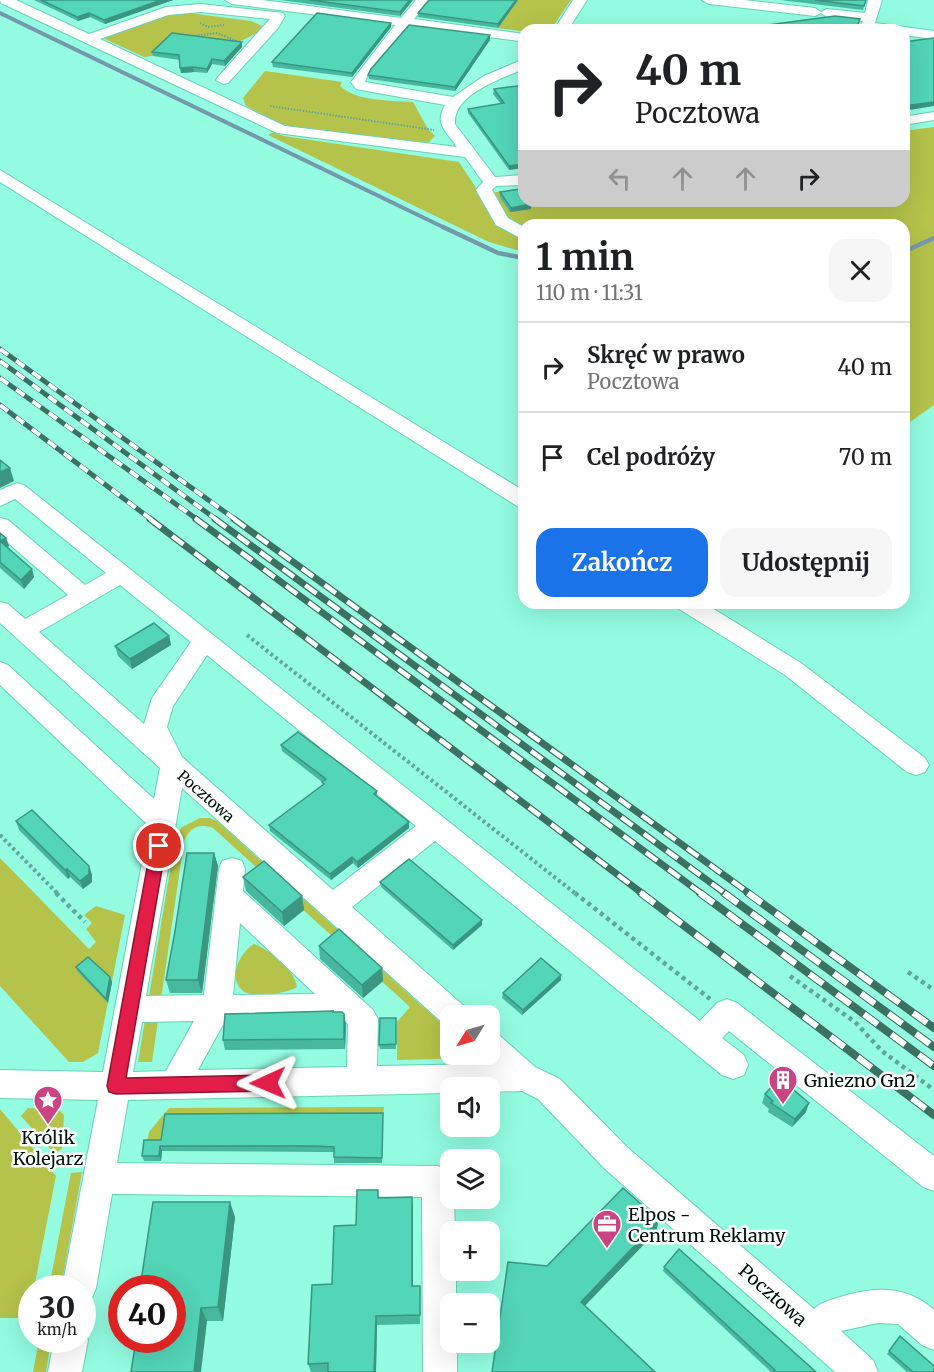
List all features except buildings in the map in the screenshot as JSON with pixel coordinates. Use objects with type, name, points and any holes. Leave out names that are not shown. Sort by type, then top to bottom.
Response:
[{"type":"street","points":[[6,0],[273,127],[292,132],[470,153]]},
{"type":"street","points":[[87,39],[196,0]]},
{"type":"street","points":[[232,0],[301,14],[518,40]]},
{"type":"street","points":[[423,0],[401,27],[394,45],[365,71],[358,82],[361,86],[456,102]]},
{"type":"street","points":[[565,24],[580,0]]},
{"type":"street","points":[[712,0],[870,18]]},
{"type":"street","points":[[868,24],[875,0]]},
{"type":"street","points":[[166,11],[201,8],[278,16],[273,25],[213,78]]},
{"type":"street","points":[[222,102],[301,14]]},
{"type":"street","points":[[910,32],[934,35]]},
{"type":"street","points":[[491,182],[446,119],[456,102],[477,85],[518,66]]},
{"type":"street","points":[[148,68],[240,82]]},
{"type":"street","points":[[477,85],[491,87],[513,84]]},
{"type":"street","points":[[910,120],[934,116]]},
{"type":"street","points":[[0,175],[518,497]]},
{"type":"street","points":[[518,180],[491,182],[484,190],[502,221],[518,231]]},
{"type":"street","points":[[0,499],[17,490],[733,1065]]},
{"type":"street","points":[[0,525],[84,596]]},
{"type":"street","points":[[23,631],[121,574]]},
{"type":"street","points":[[697,609],[793,669],[916,765]]},
{"type":"street","points":[[0,610],[173,767]]},
{"type":"street","points":[[173,767],[155,728],[161,704],[204,641]]},
{"type":"street","points":[[0,671],[163,823]]},
{"type":"street","name":"Pocztowa","points":[[116,1086],[173,767]]},
{"type":"street","name":"Pocztowa","points":[[173,767],[443,1005]]},
{"type":"street","points":[[332,907],[435,826]]},
{"type":"street","points":[[174,1085],[217,1008],[230,882],[363,1019],[362,1082]]},
{"type":"street","points":[[129,1009],[348,1006]]},
{"type":"street","points":[[702,1040],[727,1012],[934,1176]]},
{"type":"street","name":"Pocztowa","points":[[500,1056],[524,1077],[549,1089],[616,1158],[861,1372]]},
{"type":"street","name":"Pocztowa","points":[[0,1084],[116,1086],[524,1077]]},
{"type":"street","points":[[82,1275],[116,1086]]},
{"type":"street","points":[[99,1178],[438,1182],[440,1372]]},
{"type":"street","points":[[817,1334],[828,1318],[874,1306],[892,1306],[908,1311],[934,1333]]},
{"type":"street","points":[[65,1372],[69,1353]]},
{"type":"path","points":[[222,34],[221,29],[228,24]]},
{"type":"path","points":[[204,26],[207,29],[204,34]]},
{"type":"path","points":[[188,36],[222,34],[239,42]]},
{"type":"path","points":[[199,36],[201,40]]},
{"type":"path","points":[[267,106],[456,135]]},
{"type":"path","points":[[247,635],[727,1012]]},
{"type":"path","points":[[0,835],[85,922]]},
{"type":"path","points":[[908,972],[934,990]]},
{"type":"path","points":[[790,976],[855,1022],[882,1051],[934,1090]]},
{"type":"green space","points":[[518,0],[571,0],[555,24],[518,24],[518,31],[498,28]]},
{"type":"green space","points":[[189,13],[251,21],[262,26],[261,31],[239,42],[173,38],[153,56],[144,57],[105,39],[107,36],[164,15]]},
{"type":"green space","points":[[265,71],[342,82],[340,86],[347,91],[365,98],[413,102],[428,129],[435,136],[428,143],[284,126],[246,106],[243,98]]},
{"type":"green space","points":[[934,127],[934,405],[910,422],[910,219],[518,219],[518,227],[508,219],[491,193],[518,189],[518,207],[910,207],[910,130]]},
{"type":"green space","points":[[274,132],[284,136],[459,162],[499,223],[518,235],[518,251],[489,242],[268,135]]},
{"type":"green space","points":[[200,818],[217,821],[440,1022],[440,1059],[397,1060],[397,1022],[410,1007],[213,828],[199,826],[189,833],[184,841],[152,1062],[138,1062],[175,841],[182,827]]},
{"type":"green space","points":[[0,858],[89,949],[96,942],[86,929],[92,923],[84,915],[96,906],[125,915],[98,1053],[83,1062],[69,1062],[0,986]]},
{"type":"green space","points":[[254,944],[267,950],[286,967],[292,974],[297,987],[270,994],[254,995],[243,991],[238,986],[237,966],[244,953]]},
{"type":"green space","points":[[384,1107],[383,1118],[146,1146],[149,1132],[169,1108]]},
{"type":"green space","points":[[28,1108],[59,1110],[64,1115],[62,1149],[54,1153],[21,1116]]},
{"type":"green space","points":[[0,1109],[56,1176],[37,1275],[18,1275],[18,1318],[0,1318]]},
{"type":"green space","points":[[82,1172],[63,1275],[51,1275],[71,1173]]},
{"type":"green space","points":[[37,1353],[49,1353],[46,1372],[33,1372]]},
{"type":"waterway","points":[[0,13],[447,229]]},
{"type":"waterway","points":[[443,227],[498,253],[518,257]]},
{"type":"waterway","points":[[910,249],[934,238]]},
{"type":"railway","points":[[0,349],[236,520]]},
{"type":"railway","points":[[0,361],[217,520]]},
{"type":"railway","points":[[0,378],[198,520]]},
{"type":"railway","points":[[0,405],[152,520]]},
{"type":"railway","points":[[150,519],[643,894]]},
{"type":"railway","points":[[196,519],[702,894]]},
{"type":"railway","points":[[215,519],[726,894]]},
{"type":"railway","points":[[234,519],[750,894]]},
{"type":"railway","points":[[641,893],[934,1115]]},
{"type":"railway","points":[[700,893],[934,1066]]},
{"type":"railway","points":[[724,893],[934,1047]]},
{"type":"railway","points":[[748,893],[934,1028]]},
{"type":"place","name":"Gniezno Gn2","points":[[783,1106]]},
{"type":"place","name":"Królik Kolejarz","points":[[48,1126]]},
{"type":"place","name":"Elpos - Centrum Reklamy","points":[[607,1250]]},
{"type":"route","points":[[159,846],[116,1086],[268,1083]]}]
